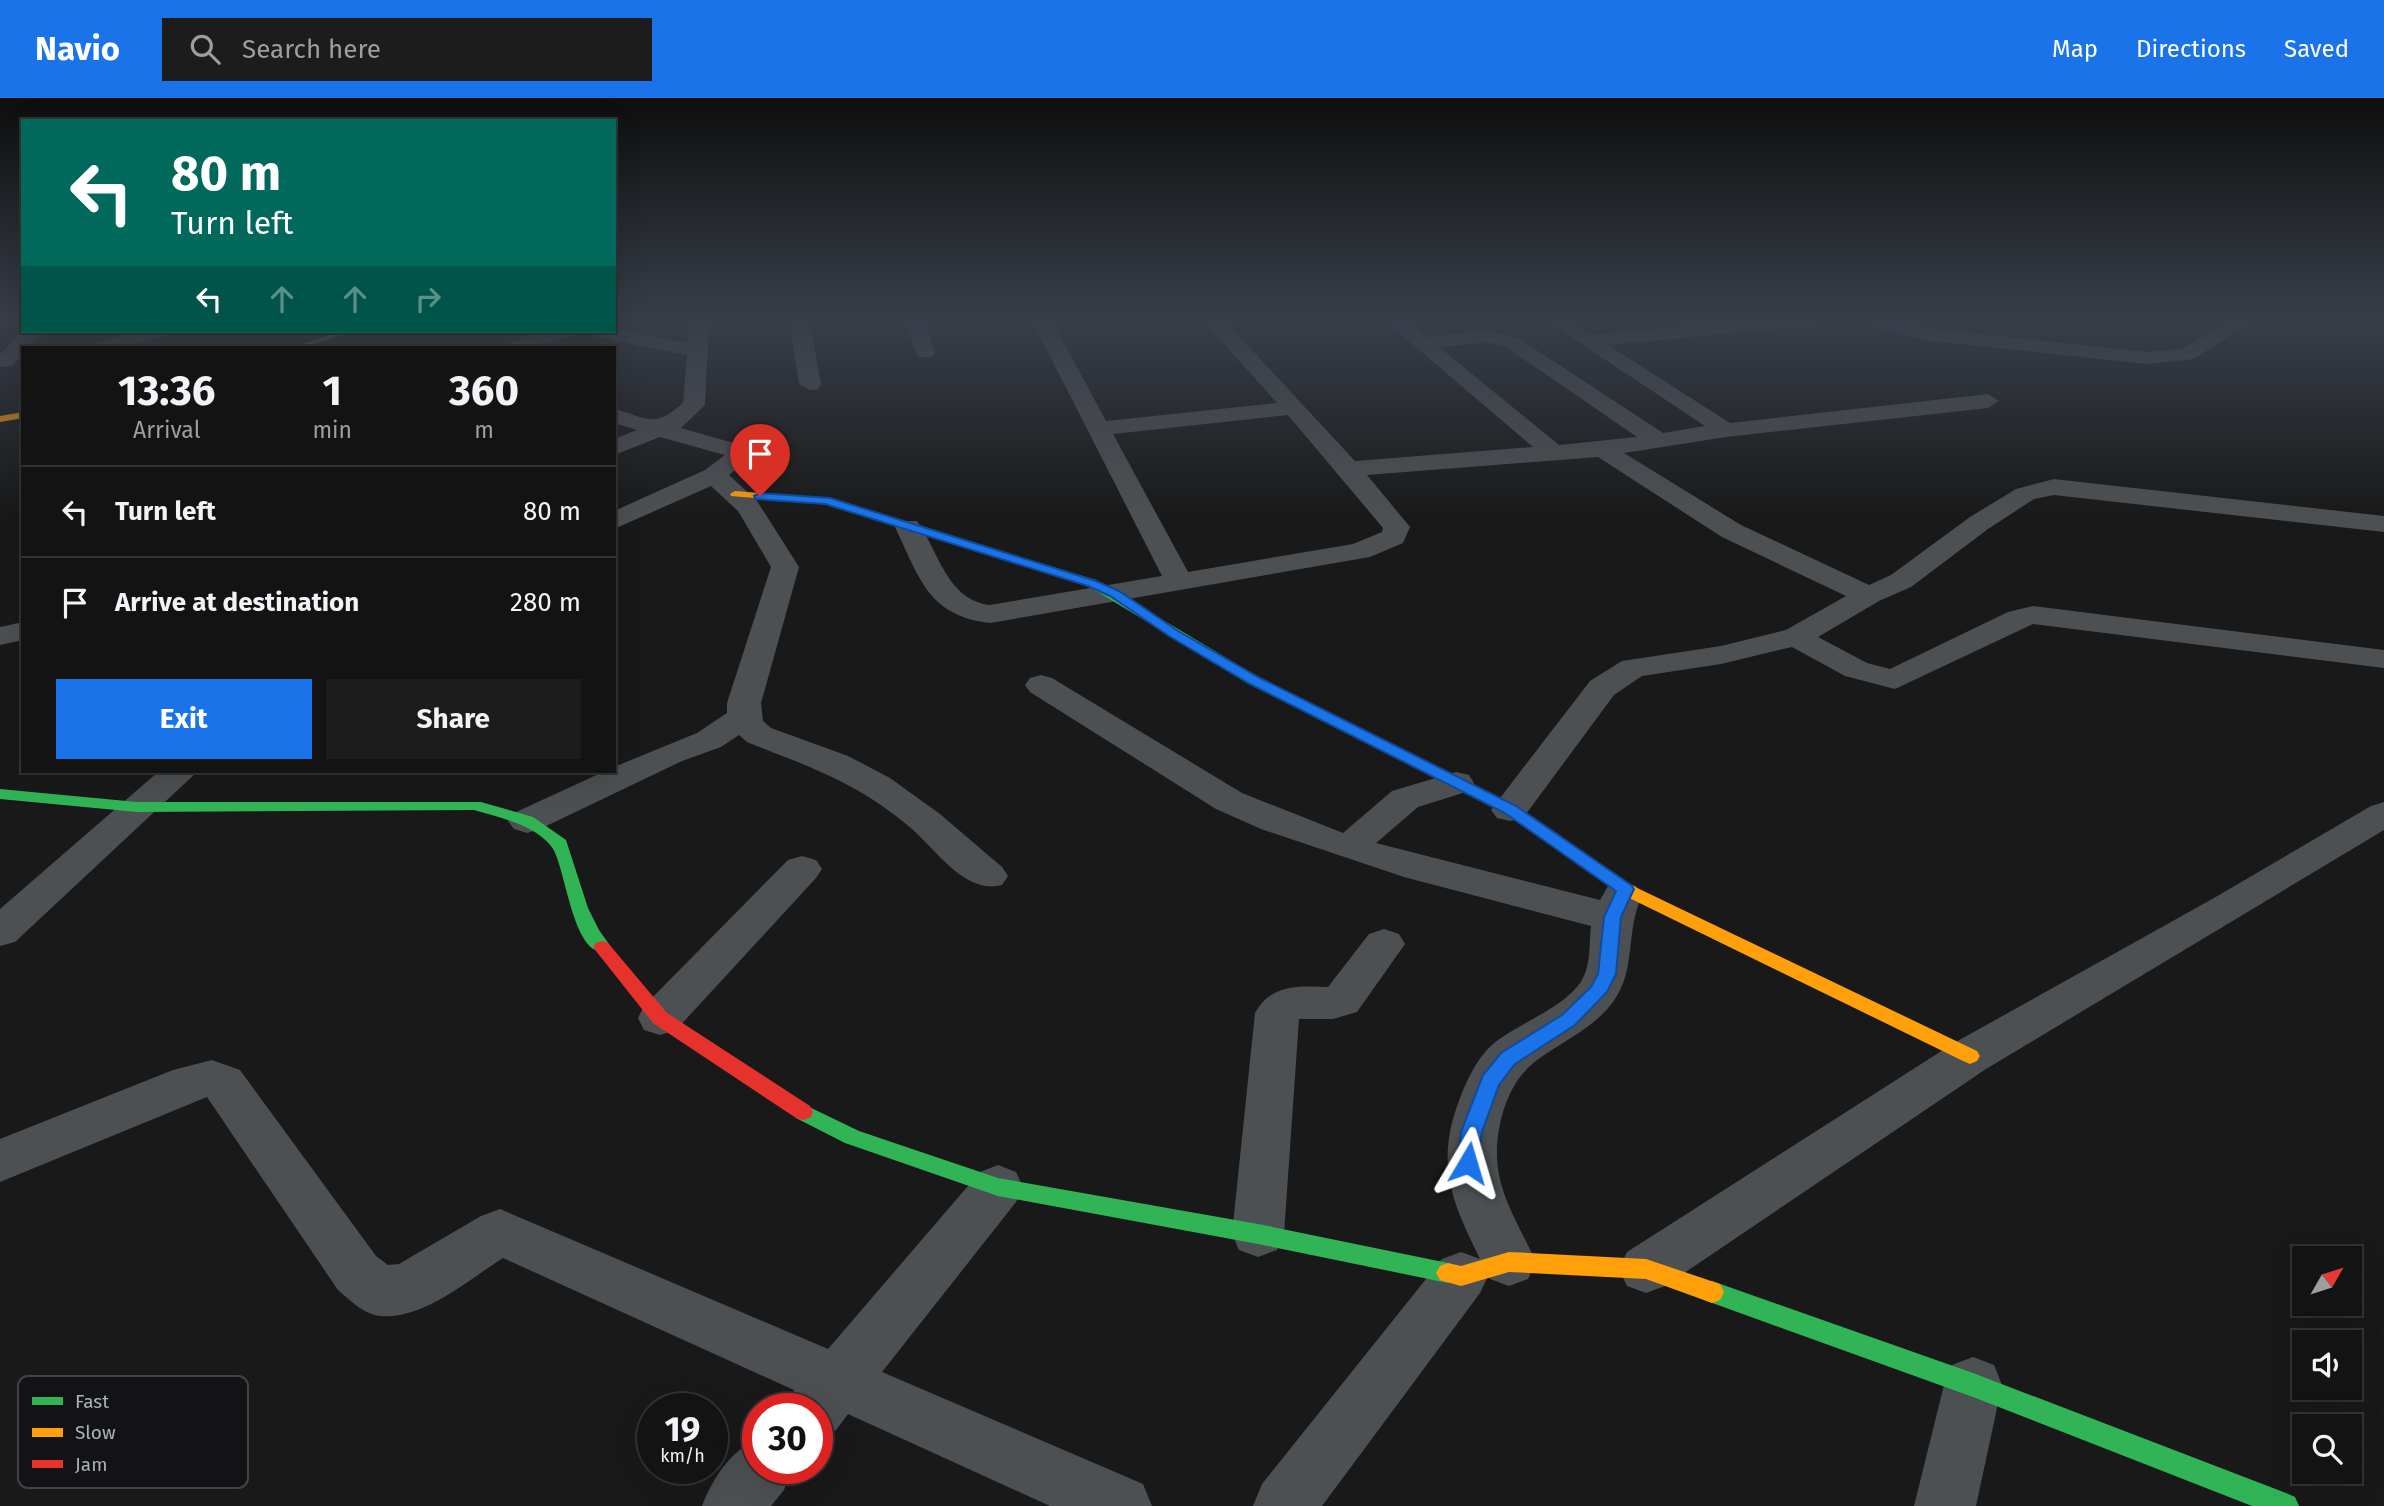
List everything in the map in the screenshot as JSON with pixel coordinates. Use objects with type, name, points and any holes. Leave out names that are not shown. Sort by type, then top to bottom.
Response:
[{"type":"street","points":[[616,447],[687,414],[694,405],[695,385]]},
{"type":"street","points":[[1076,385],[1179,582]]},
{"type":"street","points":[[908,527],[935,578],[954,603],[968,611],[990,614],[1360,551],[1393,537],[1397,527],[1273,385]]},
{"type":"street","points":[[1472,385],[1553,452]]},
{"type":"street","points":[[1573,385],[1658,440]]},
{"type":"street","points":[[1656,385],[1726,430]]},
{"type":"street","points":[[1349,469],[1603,449],[1726,430],[1989,401]]},
{"type":"street","points":[[1099,429],[1294,408]]},
{"type":"street","points":[[0,419],[21,415]]},
{"type":"street","points":[[616,416],[740,450],[742,456],[725,484]]},
{"type":"street","points":[[0,429],[21,424]]},
{"type":"street","points":[[1603,449],[1636,473],[1813,574],[1869,595]]},
{"type":"street","points":[[725,484],[748,507],[785,567],[784,578],[744,703],[743,718],[759,735],[838,763],[862,775],[921,818],[988,876]]},
{"type":"street","points":[[616,520],[725,484],[826,501],[1092,583],[1255,681],[1510,810],[1619,903]]},
{"type":"street","points":[[1510,810],[1602,688],[1633,668],[1721,655],[1796,637],[1869,595],[1900,581],[1979,523],[2038,489],[2086,489],[2384,524]]},
{"type":"street","points":[[2320,517],[2384,536]]},
{"type":"street","points":[[1796,637],[1864,673],[1883,679],[1895,679],[2019,618],[2033,615],[2384,659]]},
{"type":"street","points":[[0,636],[21,631]]},
{"type":"street","points":[[1041,685],[1229,801],[1255,813],[1350,847],[1619,903],[1970,1056]]},
{"type":"street","points":[[527,821],[670,754],[709,740],[743,718]]},
{"type":"street","points":[[0,932],[136,807],[178,773]]},
{"type":"street","points":[[1350,847],[1389,810],[1405,799],[1456,783]]},
{"type":"street","points":[[0,794],[136,807],[475,805],[527,821],[560,844],[579,908],[591,933],[660,1018],[792,1107],[852,1137],[998,1187],[1258,1234],[1485,1269],[1646,1269],[1973,1385],[2286,1506]]},
{"type":"street","points":[[1646,1269],[1970,1056],[2228,908],[2384,814]]},
{"type":"street","points":[[660,1018],[802,869]]},
{"type":"street","points":[[1284,1506],[1485,1269],[1479,1200],[1468,1163],[1471,1132],[1490,1081],[1508,1058],[1568,1020],[1598,992],[1607,974],[1619,903]]},
{"type":"street","points":[[1258,1234],[1277,1013],[1283,1004],[1294,1000],[1332,1004],[1341,1001],[1384,944]]},
{"type":"street","points":[[0,1161],[190,1083],[212,1078],[223,1083],[357,1273],[379,1291],[407,1288],[500,1232],[824,1393]]},
{"type":"street","points":[[830,1393],[998,1187]]},
{"type":"street","points":[[1945,1506],[1973,1385]]},
{"type":"street","points":[[833,1397],[1121,1506]]},
{"type":"street","points":[[733,1506],[750,1484]]},
{"type":"traffic: fast","points":[[1037,566],[1092,583],[1255,681],[1510,810],[1579,857]]},
{"type":"traffic: fast","points":[[0,794],[137,807],[475,805],[527,821],[560,844],[579,908],[591,933],[602,947]]},
{"type":"traffic: fast","points":[[803,1112],[852,1137],[998,1187],[1258,1234],[1448,1273]]},
{"type":"traffic: fast","points":[[1712,1292],[1973,1385],[2286,1506]]},
{"type":"traffic: slow","points":[[0,419],[21,415]]},
{"type":"traffic: slow","points":[[735,494],[826,501],[1037,566]]},
{"type":"traffic: slow","points":[[1579,857],[1625,889],[1970,1056]]},
{"type":"traffic: slow","points":[[1448,1273],[1461,1276],[1509,1262],[1646,1269],[1712,1292]]},
{"type":"traffic: jam","points":[[602,947],[660,1018],[803,1112]]},
{"type":"route","points":[[760,496],[826,501],[1092,583],[1255,681],[1510,810],[1625,889],[1612,917],[1607,974],[1598,992],[1568,1020],[1508,1058],[1490,1081],[1471,1132],[1468,1163]]}]
